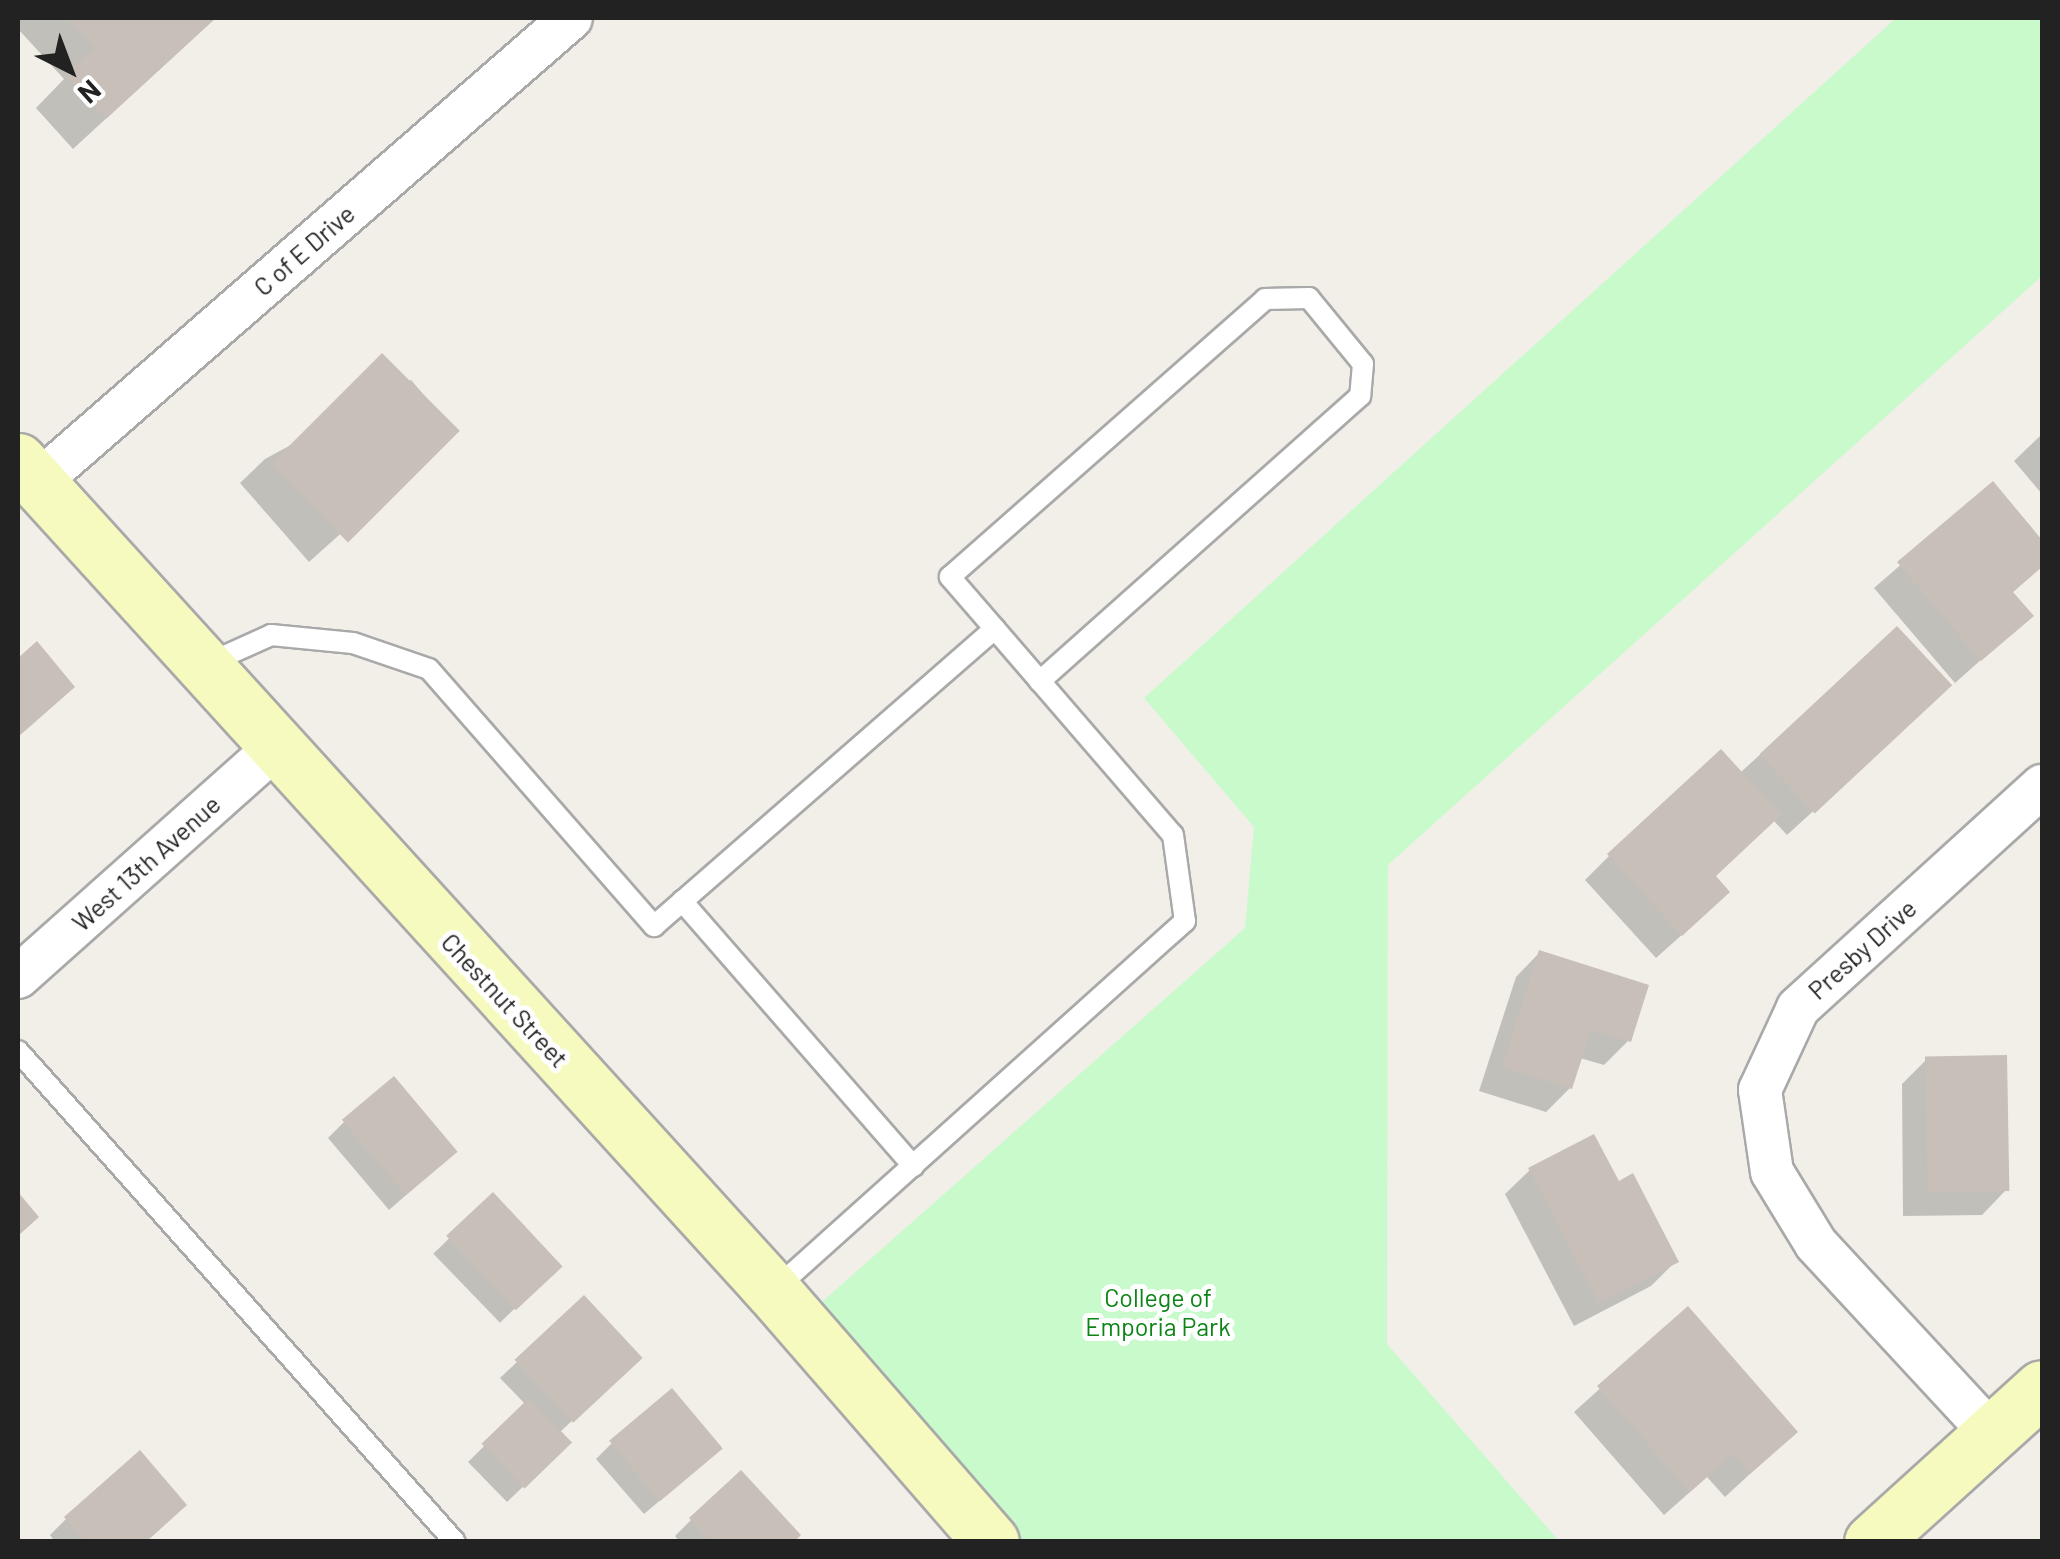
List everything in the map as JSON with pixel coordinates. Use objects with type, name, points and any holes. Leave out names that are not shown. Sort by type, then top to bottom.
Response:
[{"type":"street","name":"C of E Drive","points":[[28,472],[571,18]]},
{"type":"street","name":"Chestnut Street","points":[[28,472],[274,749],[773,1291],[991,1542]]},
{"type":"street","name":"West 13th Avenue","points":[[18,978],[274,749]]},
{"type":"street","name":"Presby Drive","points":[[1992,1434],[1816,1244],[1772,1172],[1760,1090],[1798,1008],[2042,786]]},
{"type":"street","points":[[1872,1542],[2042,1388]]},
{"type":"lane","points":[[773,1291],[1186,921],[1173,835],[995,629],[950,576],[1264,299],[1309,298],[1363,364],[1360,396],[1040,681]]},
{"type":"lane","points":[[201,667],[271,635],[353,642],[429,669],[654,926],[995,629]]},
{"type":"lane","points":[[682,901],[913,1166]]},
{"type":"lane","points":[[18,1051],[455,1542]]},
{"type":"green space","name":"College of Emporia Park","points":[[1896,18],[2042,18],[2042,276],[1388,865],[1387,1344],[1559,1541],[1018,1541],[815,1308],[1245,928],[1254,827],[1144,698]]},
{"type":"building","points":[[67,18],[216,18],[106,119],[65,75],[95,47]]},
{"type":"building","points":[[382,353],[460,431],[348,543],[270,465]]},
{"type":"building","points":[[1993,481],[2042,540],[2042,567],[2013,592],[2034,616],[1981,661],[1897,562]]},
{"type":"building","points":[[1897,626],[1952,685],[1815,813],[1760,754]]},
{"type":"building","points":[[37,641],[75,687],[18,737],[18,658]]},
{"type":"building","points":[[1721,749],[1781,815],[1716,876],[1730,892],[1682,936],[1607,854]]},
{"type":"building","points":[[1539,950],[1649,985],[1631,1042],[1591,1030],[1572,1089],[1502,1067]]},
{"type":"building","points":[[2007,1055],[2009,1191],[1927,1192],[1925,1056]]},
{"type":"building","points":[[394,1076],[458,1152],[406,1196],[342,1120]]},
{"type":"building","points":[[1594,1134],[1619,1181],[1633,1173],[1679,1262],[1599,1303],[1528,1168]]},
{"type":"building","points":[[18,1192],[39,1217],[18,1236]]},
{"type":"building","points":[[493,1192],[563,1267],[516,1310],[446,1236]]},
{"type":"building","points":[[584,1295],[643,1358],[573,1423],[515,1360]]},
{"type":"building","points":[[1688,1306],[1798,1432],[1750,1474],[1733,1454],[1690,1492],[1597,1386]]},
{"type":"building","points":[[672,1388],[723,1449],[660,1501],[609,1441]]},
{"type":"building","points":[[529,1398],[572,1443],[525,1488],[482,1444]]},
{"type":"building","points":[[140,1450],[187,1505],[146,1542],[85,1542],[64,1517]]},
{"type":"building","points":[[741,1470],[801,1535],[794,1542],[711,1542],[689,1518]]}]
